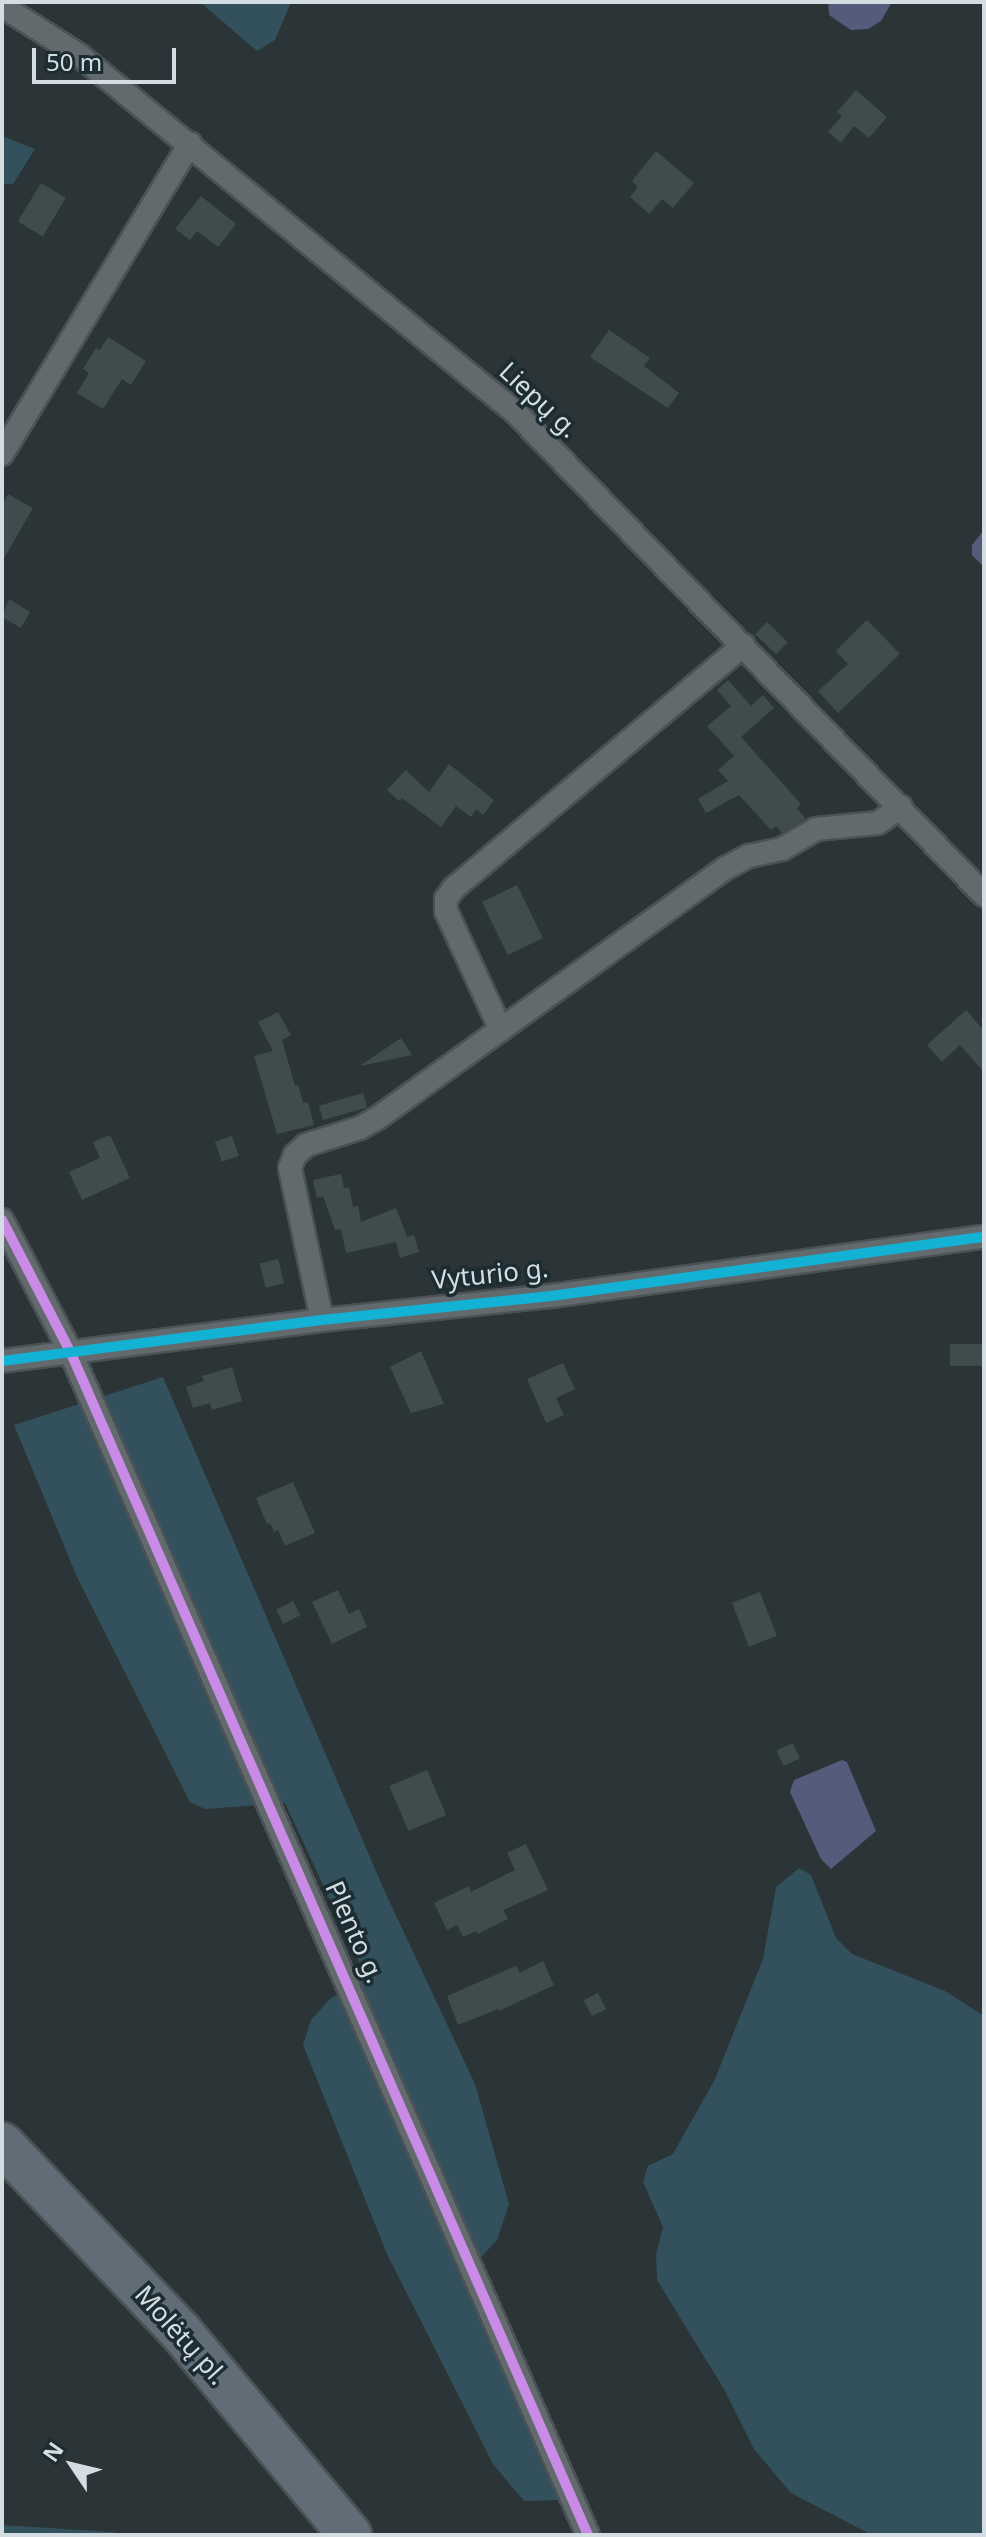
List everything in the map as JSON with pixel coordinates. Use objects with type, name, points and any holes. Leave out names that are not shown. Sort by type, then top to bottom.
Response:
[{"type":"highway","name":"Molėtų pl.","points":[[2,2144],[181,2332],[350,2535]]},
{"type":"street","name":"Liepų g.","points":[[2,6],[79,55],[515,412],[984,895]]},
{"type":"street","points":[[2,454],[190,144]]},
{"type":"street","points":[[501,1030],[446,911],[446,899],[454,888],[744,645]]},
{"type":"street","points":[[322,1320],[290,1168],[295,1155],[306,1145],[360,1128],[726,868],[749,856],[782,849],[816,829],[878,823],[901,807]]},
{"type":"street","name":"Plento g.","points":[[2,1220],[70,1351],[588,2535]]},
{"type":"street","name":"Vyturio g.","points":[[2,1361],[322,1320],[551,1296],[984,1237]]},
{"type":"shaded area","points":[[200,2],[291,2],[275,40],[257,51]]},
{"type":"shaded area","points":[[828,2],[892,2],[881,21],[868,29],[851,30],[829,15]]},
{"type":"shaded area","points":[[2,136],[35,149],[13,184],[2,184]]},
{"type":"shaded area","points":[[984,530],[984,567],[972,555],[972,545]]},
{"type":"shaded area","points":[[163,1377],[385,1892],[475,2084],[509,2204],[497,2240],[463,2277],[561,2500],[524,2501],[493,2464],[387,2254],[303,2045],[311,2020],[330,1999],[366,1977],[285,1803],[205,1809],[190,1802],[77,1577],[14,1425]]},
{"type":"shaded area","points":[[842,1760],[847,1762],[876,1831],[831,1869],[821,1859],[790,1792],[794,1780]]},
{"type":"shaded area","points":[[799,1868],[811,1875],[836,1938],[852,1954],[945,1991],[984,2016],[984,2535],[872,2535],[791,2493],[754,2449],[724,2389],[657,2280],[656,2255],[663,2227],[643,2182],[648,2166],[673,2154],[715,2079],[763,1959],[776,1887]]},
{"type":"shaded area","points":[[2,2525],[112,2532],[123,2535],[2,2535]]},
{"type":"building","points":[[856,90],[887,117],[869,138],[854,126],[841,143],[828,132],[842,116],[837,112]]},
{"type":"building","points":[[656,151],[694,183],[673,208],[662,199],[649,214],[630,197],[638,187],[632,181]]},
{"type":"building","points":[[41,183],[66,198],[43,237],[18,222]]},
{"type":"building","points":[[201,196],[236,224],[218,247],[197,231],[190,240],[175,229]]},
{"type":"building","points":[[609,330],[650,358],[644,366],[679,393],[668,408],[590,357]]},
{"type":"building","points":[[108,337],[146,361],[131,385],[122,379],[103,409],[77,393],[89,373],[83,369],[96,348],[100,350]]},
{"type":"building","points":[[8,494],[33,508],[2,562],[2,505]]},
{"type":"building","points":[[9,599],[30,612],[21,628],[2,617]]},
{"type":"building","points":[[867,620],[900,654],[838,713],[818,691],[848,664],[836,651]]},
{"type":"building","points":[[767,622],[788,642],[776,654],[755,634]]},
{"type":"building","points":[[728,680],[751,706],[763,695],[774,708],[741,737],[801,804],[797,808],[806,819],[782,833],[776,826],[771,830],[739,795],[706,813],[698,799],[728,781],[718,770],[734,756],[707,726],[731,706],[717,690]]},
{"type":"building","points":[[449,764],[494,800],[483,815],[476,809],[471,817],[456,806],[441,827],[387,790],[406,770],[429,792]]},
{"type":"building","points":[[517,885],[543,938],[508,955],[482,902]]},
{"type":"building","points":[[966,1010],[984,1031],[984,1072],[960,1045],[942,1062],[927,1045]]},
{"type":"building","points":[[278,1012],[291,1035],[282,1040],[295,1086],[298,1084],[303,1103],[308,1102],[314,1125],[277,1134],[254,1056],[273,1051],[258,1022]]},
{"type":"building","points":[[401,1038],[412,1055],[361,1066],[361,1065]]},
{"type":"building","points":[[363,1093],[367,1107],[323,1120],[319,1106]]},
{"type":"building","points":[[110,1135],[130,1178],[82,1200],[69,1172],[100,1158],[93,1142]]},
{"type":"building","points":[[232,1136],[239,1156],[222,1162],[215,1142]]},
{"type":"building","points":[[341,1174],[344,1188],[349,1187],[353,1207],[358,1206],[361,1222],[396,1208],[407,1237],[414,1235],[419,1252],[400,1258],[396,1242],[346,1253],[341,1229],[335,1230],[323,1196],[317,1198],[313,1180]]},
{"type":"building","points":[[278,1259],[284,1283],[266,1288],[260,1264]]},
{"type":"building","points":[[950,1344],[984,1344],[984,1366],[950,1366]]},
{"type":"building","points":[[421,1351],[444,1404],[411,1413],[390,1367]]},
{"type":"building","points":[[563,1363],[575,1389],[556,1398],[564,1415],[546,1423],[527,1379]]},
{"type":"building","points":[[232,1367],[242,1401],[212,1410],[210,1403],[193,1408],[186,1387],[204,1381],[202,1376]]},
{"type":"building","points":[[293,1482],[315,1533],[285,1546],[278,1530],[274,1532],[270,1523],[267,1524],[256,1498]]},
{"type":"building","points":[[338,1590],[349,1614],[359,1609],[367,1627],[332,1644],[312,1602]]},
{"type":"building","points":[[760,1592],[777,1636],[749,1647],[732,1603]]},
{"type":"building","points":[[293,1601],[300,1615],[283,1624],[276,1610]]},
{"type":"building","points":[[793,1743],[800,1759],[783,1766],[777,1750]]},
{"type":"building","points":[[427,1770],[446,1815],[408,1831],[389,1786]]},
{"type":"building","points":[[526,1844],[548,1890],[503,1910],[508,1919],[478,1934],[476,1931],[463,1937],[457,1925],[447,1930],[434,1903],[469,1886],[471,1892],[515,1870],[507,1853]]},
{"type":"building","points":[[543,1961],[554,1985],[499,2011],[458,2025],[447,1996],[516,1966],[520,1973]]},
{"type":"building","points":[[598,1993],[606,2009],[592,2016],[584,2000]]},
{"type":"transit line","points":[[2,1220],[70,1351],[588,2535]]},
{"type":"transit line","points":[[2,1361],[322,1320],[551,1296],[984,1237]]}]
